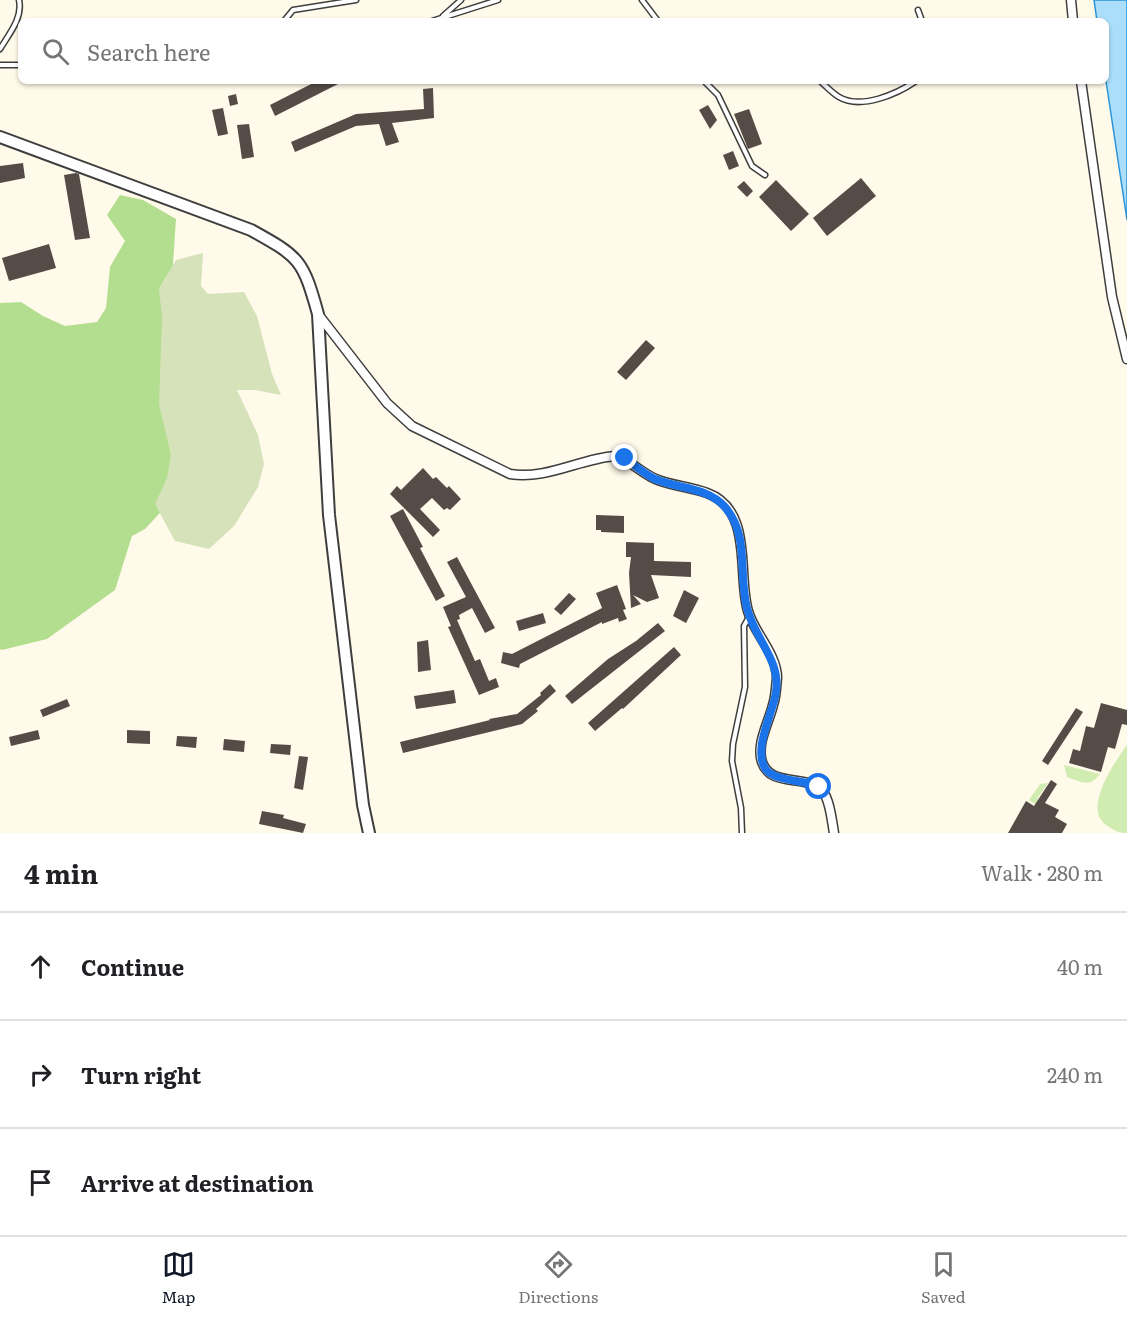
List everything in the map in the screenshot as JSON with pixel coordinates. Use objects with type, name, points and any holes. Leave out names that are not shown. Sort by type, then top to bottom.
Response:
[{"type":"street","points":[[1071,0],[1073,18]]},
{"type":"street","points":[[1081,84],[1112,297],[1127,359]]},
{"type":"street","points":[[0,137],[251,230],[287,250],[299,262],[309,283],[318,314],[329,515],[363,805],[369,833]]},
{"type":"street","points":[[318,314],[402,419],[510,474],[525,477],[539,475],[615,456],[625,458],[655,479],[707,493],[717,498],[727,509],[740,536],[744,591],[749,616],[771,656],[777,673],[776,690],[762,749],[761,758],[764,767],[777,777],[803,781],[819,787],[826,797],[834,833]]},
{"type":"lane","points":[[18,18],[21,8],[19,0]]},
{"type":"lane","points":[[286,18],[293,10],[356,0]]},
{"type":"lane","points":[[442,17],[460,0]]},
{"type":"lane","points":[[442,17],[498,0]]},
{"type":"lane","points":[[642,0],[656,18]]},
{"type":"lane","points":[[918,10],[921,18]]},
{"type":"lane","points":[[0,49],[18,19]]},
{"type":"lane","points":[[0,65],[18,65]]},
{"type":"lane","points":[[707,84],[718,94],[752,166],[765,175]]},
{"type":"lane","points":[[824,84],[840,98],[856,101],[876,100],[912,84]]},
{"type":"lane","points":[[742,833],[741,808],[732,761],[733,744],[744,700],[744,626],[749,616]]},
{"type":"green space","points":[[120,195],[143,200],[176,219],[172,279],[184,419],[173,499],[145,529],[132,536],[115,590],[47,639],[2,650],[0,649],[0,303],[21,302],[65,326],[97,322],[106,308],[110,267],[125,241],[107,215]]},
{"type":"green space","points":[[203,253],[201,286],[208,294],[244,292],[257,316],[272,374],[281,395],[255,390],[237,390],[258,435],[264,464],[258,487],[234,526],[209,549],[175,541],[155,504],[167,478],[171,455],[159,404],[162,318],[159,288],[176,260]]},
{"type":"green space","points":[[1127,745],[1127,833],[1118,832],[1106,825],[1097,808],[1103,785]]},
{"type":"green space","points":[[1064,765],[1100,774],[1093,781],[1081,782],[1067,777]]},
{"type":"green space","points":[[1048,783],[1037,799],[1047,805],[1044,810],[1029,800],[1040,784]]},
{"type":"water","points":[[1094,0],[1127,0],[1127,220],[1106,84],[1109,84],[1109,18],[1097,18]]},
{"type":"building","points":[[311,84],[338,84],[275,116],[270,105]]},
{"type":"building","points":[[433,88],[434,118],[392,123],[399,142],[386,146],[379,124],[356,126],[295,152],[291,142],[356,114],[424,109],[423,89]]},
{"type":"building","points":[[236,94],[238,104],[230,106],[228,96]]},
{"type":"building","points":[[708,105],[717,120],[710,129],[699,110]]},
{"type":"building","points":[[223,108],[228,134],[218,136],[212,110]]},
{"type":"building","points":[[749,109],[762,144],[748,149],[734,114]]},
{"type":"building","points":[[249,124],[254,157],[242,159],[237,125]]},
{"type":"building","points":[[733,151],[739,166],[729,170],[723,155]]},
{"type":"building","points":[[23,163],[25,178],[0,183],[0,166]]},
{"type":"building","points":[[79,174],[90,238],[75,240],[64,175]]},
{"type":"building","points":[[861,178],[876,196],[827,236],[813,218]]},
{"type":"building","points":[[776,180],[809,214],[791,231],[759,197]]},
{"type":"building","points":[[744,181],[753,191],[747,197],[737,187]]},
{"type":"building","points":[[49,244],[56,268],[9,281],[2,258]]},
{"type":"building","points":[[646,340],[655,348],[626,380],[617,372]]},
{"type":"building","points":[[423,468],[433,479],[436,477],[447,488],[449,486],[461,499],[450,510],[447,508],[444,510],[432,498],[420,509],[440,530],[433,537],[390,494],[397,486],[401,490]]},
{"type":"building","points":[[403,509],[445,596],[436,601],[390,516]]},
{"type":"building","points":[[596,515],[624,516],[624,533],[596,530]]},
{"type":"building","points":[[626,542],[654,543],[654,561],[691,562],[691,577],[651,575],[659,598],[647,602],[633,595],[641,604],[631,608],[629,573],[631,557],[626,557]]},
{"type":"building","points":[[457,557],[495,628],[485,633],[472,608],[459,615],[460,619],[457,620],[475,661],[480,659],[489,681],[496,678],[499,687],[479,695],[448,627],[451,626],[443,607],[466,597],[447,562]]},
{"type":"building","points":[[617,585],[626,609],[623,610],[627,619],[619,622],[618,618],[602,624],[602,622],[520,664],[519,668],[501,663],[503,652],[512,654],[602,608],[596,593]]},
{"type":"building","points":[[684,590],[699,598],[686,623],[673,616]]},
{"type":"building","points":[[569,593],[576,599],[561,615],[554,609]]},
{"type":"building","points":[[543,613],[546,623],[519,631],[516,621]]},
{"type":"building","points":[[658,623],[665,631],[572,704],[565,696],[608,659]]},
{"type":"building","points":[[428,640],[431,670],[418,672],[417,642]]},
{"type":"building","points":[[674,647],[681,655],[623,709],[595,731],[588,723]]},
{"type":"building","points":[[550,684],[556,691],[536,709],[538,711],[522,724],[403,753],[400,742],[517,714],[541,695],[540,693]]},
{"type":"building","points":[[454,690],[456,703],[416,709],[414,696]]},
{"type":"building","points":[[67,699],[70,706],[43,717],[40,710]]},
{"type":"building","points":[[1101,703],[1127,710],[1127,725],[1122,724],[1115,749],[1108,747],[1101,772],[1069,763],[1073,749],[1080,751],[1086,726],[1094,728]]},
{"type":"building","points":[[1076,708],[1083,712],[1048,765],[1042,761]]},
{"type":"building","points":[[38,730],[40,739],[11,746],[9,737]]},
{"type":"building","points":[[127,730],[150,731],[150,744],[127,743]]},
{"type":"building","points":[[177,736],[197,737],[196,748],[176,746]]},
{"type":"building","points":[[224,739],[245,741],[244,752],[223,750]]},
{"type":"building","points":[[271,744],[291,745],[290,755],[270,753]]},
{"type":"building","points":[[299,756],[308,757],[303,790],[294,788]]},
{"type":"building","points":[[1051,780],[1057,784],[1045,803],[1059,810],[1055,817],[1067,824],[1062,833],[1008,833],[1026,801],[1034,806]]},
{"type":"building","points":[[262,811],[284,815],[283,818],[306,824],[303,833],[259,824]]},
{"type":"route","points":[[625,458],[655,479],[707,493],[717,498],[736,523],[743,552],[746,607],[751,622],[771,656],[777,673],[774,704],[764,733],[761,758],[769,773],[777,777],[803,781],[819,787]]}]
